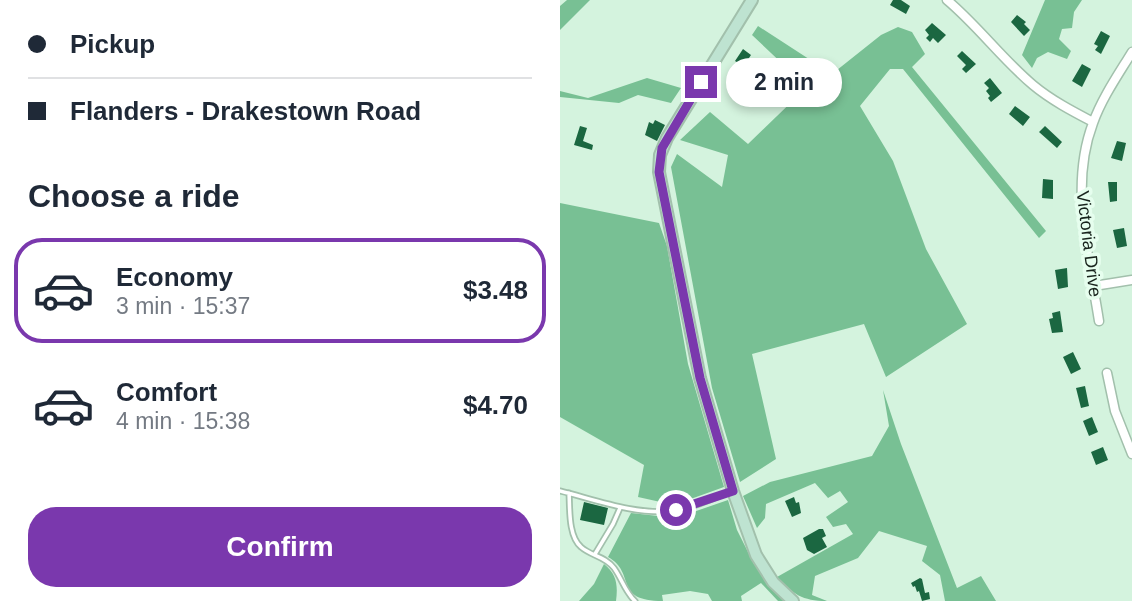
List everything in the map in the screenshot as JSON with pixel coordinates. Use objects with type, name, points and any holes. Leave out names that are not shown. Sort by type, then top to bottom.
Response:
[{"type":"street","points":[[752,0],[667,138],[659,163],[700,378],[733,491],[756,555],[774,582],[793,601]]},
{"type":"street","points":[[947,0],[978,28],[1030,83],[1054,101],[1093,122]]},
{"type":"street","name":"Victoria Drive","points":[[1100,321],[1082,210],[1084,154],[1093,122],[1131,55]]},
{"type":"street","points":[[1094,286],[1132,280]]},
{"type":"street","points":[[1107,373],[1112,400],[1128,433],[1132,454]]},
{"type":"lane","points":[[560,491],[620,508],[676,510],[733,491]]},
{"type":"lane","points":[[569,493],[575,538],[581,547],[601,556],[613,568],[635,601]]},
{"type":"lane","points":[[595,554],[620,508]]},
{"type":"green space","points":[[567,0],[590,0],[560,30],[560,6]]},
{"type":"green space","points":[[1045,0],[1082,0],[1074,12],[1072,28],[1062,29],[1059,39],[1071,51],[1067,59],[1048,52],[1037,58],[1032,68],[1022,55]]},
{"type":"green space","points":[[758,26],[832,74],[881,35],[898,27],[912,32],[925,54],[912,67],[1046,231],[1039,238],[903,69],[890,69],[860,106],[893,161],[926,249],[967,324],[886,377],[864,324],[752,354],[776,459],[740,482],[712,388],[671,167],[677,154],[722,187],[728,155],[680,140],[710,112],[748,144],[807,87],[752,35]]},
{"type":"green space","points":[[647,78],[681,88],[671,103],[638,95],[619,103],[560,97],[560,91],[588,98]]},
{"type":"green space","points":[[560,203],[659,223],[667,246],[688,364],[724,487],[674,505],[638,497],[644,465],[560,417]]},
{"type":"green space","points":[[883,390],[957,588],[981,576],[996,601],[945,601],[940,575],[922,561],[927,546],[879,531],[858,558],[815,576],[812,595],[827,601],[811,600],[799,595],[777,577],[853,534],[846,524],[833,527],[826,517],[848,502],[840,491],[828,498],[815,483],[766,504],[765,518],[757,528],[743,496],[770,482],[872,456],[889,426]]},
{"type":"green space","points":[[728,500],[737,530],[754,564],[788,601],[778,601],[761,583],[741,596],[742,601],[712,601],[708,594],[690,591],[662,595],[663,601],[647,600],[631,591],[617,563],[608,557],[631,513],[676,518]]},
{"type":"green space","points":[[604,564],[616,581],[616,601],[579,601],[594,584]]},
{"type":"building","points":[[893,0],[901,0],[910,6],[906,14],[890,5]]},
{"type":"building","points":[[1017,15],[1026,22],[1024,24],[1030,30],[1024,36],[1011,22]]},
{"type":"building","points":[[932,23],[946,35],[938,43],[933,38],[930,42],[926,38],[929,35],[925,30]]},
{"type":"building","points":[[1101,31],[1110,36],[1101,54],[1095,50],[1098,46],[1094,44]]},
{"type":"building","points":[[743,49],[751,55],[749,58],[756,62],[744,81],[738,77],[745,67],[735,61]]},
{"type":"building","points":[[962,51],[976,64],[966,73],[962,69],[966,65],[957,56]]},
{"type":"building","points":[[1082,64],[1091,69],[1082,87],[1072,81]]},
{"type":"building","points":[[990,78],[1002,93],[991,102],[986,91],[989,88],[984,83]]},
{"type":"building","points":[[1015,106],[1030,117],[1023,126],[1009,114]]},
{"type":"building","points":[[655,120],[665,125],[657,141],[645,135],[649,122],[653,124]]},
{"type":"building","points":[[580,126],[587,128],[583,141],[593,145],[592,150],[574,145]]},
{"type":"building","points":[[1045,126],[1062,142],[1057,148],[1039,132]]},
{"type":"building","points":[[1117,141],[1126,143],[1122,161],[1111,158]]},
{"type":"building","points":[[1043,179],[1053,180],[1053,199],[1042,198]]},
{"type":"building","points":[[1108,182],[1117,182],[1117,201],[1110,202]]},
{"type":"building","points":[[1124,228],[1127,246],[1117,248],[1113,230]]},
{"type":"building","points":[[1067,268],[1068,287],[1058,289],[1055,270]]},
{"type":"building","points":[[1060,311],[1063,332],[1052,333],[1049,319],[1053,318],[1052,313]]},
{"type":"building","points":[[1073,352],[1081,369],[1071,374],[1063,357]]},
{"type":"building","points":[[1085,386],[1089,406],[1081,408],[1076,388]]},
{"type":"building","points":[[1092,417],[1098,432],[1089,436],[1083,421]]},
{"type":"building","points":[[1103,447],[1108,460],[1096,465],[1091,452]]},
{"type":"building","points":[[794,497],[796,503],[799,502],[801,513],[792,517],[785,501]]},
{"type":"building","points":[[584,502],[608,508],[604,525],[580,520]]},
{"type":"building","points":[[823,529],[826,536],[822,538],[827,547],[814,554],[807,550],[803,538]]},
{"type":"building","points":[[920,578],[925,593],[929,592],[930,599],[922,601],[919,591],[917,592],[911,583]]},
{"type":"route","points":[[676,510],[733,491],[700,378],[659,172],[662,148],[701,82]]}]
